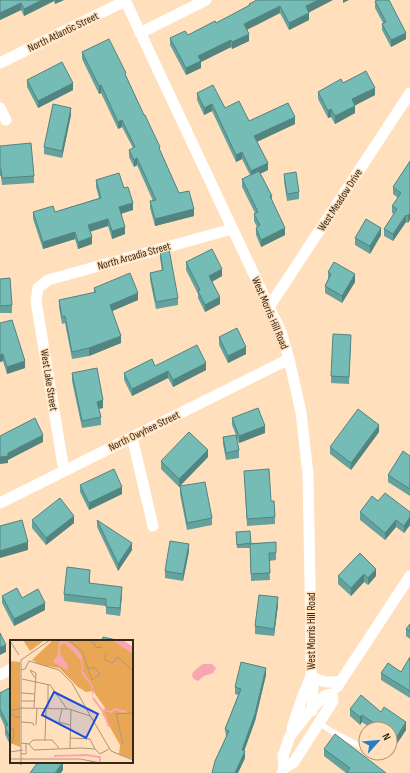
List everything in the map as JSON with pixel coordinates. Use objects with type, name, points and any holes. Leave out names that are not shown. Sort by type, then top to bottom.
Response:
[{"type":"street","points":[[140,33],[206,0]]},
{"type":"street","name":"West Morris Hill Road","points":[[125,1],[281,332],[289,360],[301,412],[308,475],[312,686],[312,708],[308,739]]},
{"type":"street","name":"North Atlantic Street","points":[[0,63],[125,1]]},
{"type":"street","name":"West Meadow Drive","points":[[269,307],[410,93]]},
{"type":"street","points":[[0,108],[6,120]]},
{"type":"street","name":"North Arcadia Street","points":[[38,288],[48,280],[232,229]]},
{"type":"street","name":"West Lake Street","points":[[38,288],[36,301],[64,471]]},
{"type":"street","name":"North Owyhee Street","points":[[0,503],[289,360]]},
{"type":"street","points":[[132,437],[153,526]]},
{"type":"street","points":[[283,770],[294,762],[333,701],[332,694],[410,576]]},
{"type":"street","points":[[0,675],[10,670]]},
{"type":"street","points":[[311,676],[328,683],[341,681]]},
{"type":"street","name":"West Morris Hill Road","points":[[283,770],[283,756],[302,698],[311,676]]},
{"type":"street","points":[[290,736],[312,708],[326,695],[332,694]]},
{"type":"lane","points":[[319,723],[330,731],[358,745]]},
{"type":"shaded area","points":[[203,664],[212,664],[216,668],[213,673],[204,676],[198,681],[192,677],[192,674]]},
{"type":"building","points":[[0,0],[42,0],[24,9],[21,3],[0,13]]},
{"type":"building","points":[[257,0],[318,0],[306,6],[309,13],[289,23],[280,6],[244,24],[249,34],[232,42],[231,40],[198,56],[201,61],[186,68],[170,38],[185,31],[188,35],[215,21],[216,23]]},
{"type":"building","points":[[389,0],[406,33],[391,40],[382,24],[386,22],[375,1]]},
{"type":"building","points":[[109,39],[160,147],[159,148],[179,193],[189,191],[194,209],[155,219],[150,201],[156,200],[137,158],[134,160],[129,150],[135,147],[122,120],[118,122],[101,85],[99,86],[82,52]]},
{"type":"building","points":[[62,62],[73,83],[38,101],[27,80]]},
{"type":"building","points":[[366,71],[375,88],[352,99],[355,106],[335,116],[331,109],[328,111],[318,92],[341,79],[343,83]]},
{"type":"building","points":[[213,85],[225,108],[239,101],[249,121],[288,103],[295,117],[254,136],[268,163],[251,171],[242,152],[236,155],[212,104],[204,108],[197,93]]},
{"type":"building","points":[[53,104],[71,108],[62,151],[44,147]]},
{"type":"building","points":[[31,143],[34,176],[2,178],[0,169],[0,146]]},
{"type":"building","points":[[410,161],[410,213],[408,216],[406,215],[393,234],[384,229],[397,209],[392,206],[401,193],[393,187]]},
{"type":"building","points":[[259,171],[272,196],[270,196],[285,228],[261,240],[256,228],[260,225],[254,214],[258,212],[242,179]]},
{"type":"building","points":[[296,172],[299,192],[287,194],[284,174]]},
{"type":"building","points":[[119,173],[124,188],[128,187],[133,203],[119,207],[125,227],[112,231],[108,219],[88,225],[92,237],[78,242],[75,232],[43,242],[33,212],[53,206],[55,212],[101,198],[96,180]]},
{"type":"building","points":[[366,219],[381,228],[370,246],[355,238]]},
{"type":"building","points":[[169,249],[178,298],[156,302],[150,273],[163,270],[160,251]]},
{"type":"building","points":[[212,249],[222,269],[209,276],[220,297],[205,305],[198,291],[200,290],[186,262]]},
{"type":"building","points":[[334,262],[355,274],[342,296],[325,286],[331,274],[328,272]]},
{"type":"building","points":[[130,273],[138,293],[110,305],[121,336],[89,348],[72,352],[65,316],[62,317],[59,300],[96,292],[94,288]]},
{"type":"building","points":[[10,278],[12,305],[0,306],[0,279]]},
{"type":"building","points":[[12,320],[25,361],[7,367],[3,354],[0,355],[0,323]]},
{"type":"building","points":[[237,328],[246,347],[228,356],[219,337]]},
{"type":"building","points":[[333,334],[351,335],[349,377],[331,376]]},
{"type":"building","points":[[197,345],[206,363],[173,380],[168,371],[132,389],[124,373],[152,359],[155,366]]},
{"type":"building","points":[[97,368],[103,400],[97,402],[101,417],[82,421],[72,373]]},
{"type":"building","points":[[258,408],[265,426],[239,436],[232,418]]},
{"type":"building","points":[[358,409],[379,425],[351,463],[330,447]]},
{"type":"building","points":[[35,418],[43,435],[8,453],[8,456],[0,457],[0,436]]},
{"type":"building","points":[[189,432],[208,450],[179,479],[161,461]]},
{"type":"building","points":[[236,435],[239,450],[226,453],[223,437]]},
{"type":"building","points":[[403,451],[410,456],[410,489],[388,475]]},
{"type":"building","points":[[114,469],[122,487],[89,503],[80,485]]},
{"type":"building","points":[[269,469],[271,501],[274,501],[275,517],[247,519],[244,471]]},
{"type":"building","points":[[205,482],[212,518],[187,523],[180,486]]},
{"type":"building","points":[[385,493],[410,512],[410,517],[404,526],[396,520],[385,533],[360,512],[372,496],[378,501]]},
{"type":"building","points":[[60,498],[74,516],[46,538],[32,520]]},
{"type":"building","points":[[22,520],[28,542],[0,551],[0,526]]},
{"type":"building","points":[[97,520],[132,543],[118,564]]},
{"type":"building","points":[[250,531],[251,543],[237,545],[236,532]]},
{"type":"building","points":[[170,541],[189,544],[183,574],[165,571]]},
{"type":"building","points":[[276,542],[276,553],[269,553],[270,573],[251,574],[250,544]]},
{"type":"building","points":[[360,553],[376,569],[368,578],[364,574],[351,588],[338,576]]},
{"type":"building","points":[[67,567],[90,570],[89,583],[122,587],[120,608],[106,607],[106,599],[64,594]]},
{"type":"building","points":[[17,588],[22,598],[38,589],[45,603],[14,619],[2,596]]},
{"type":"building","points":[[259,595],[278,597],[274,629],[255,626]]},
{"type":"building","points":[[410,624],[410,631],[406,629]]},
{"type":"building","points":[[0,633],[6,645],[0,647]]},
{"type":"building","points":[[103,637],[116,640],[102,640]]},
{"type":"building","points":[[410,657],[410,691],[381,673],[388,663],[401,672]]},
{"type":"building","points":[[241,662],[266,668],[255,714],[242,750],[245,751],[235,773],[212,773],[215,761],[229,731],[225,729],[241,689],[235,687]]},
{"type":"building","points":[[10,688],[10,738],[5,727],[8,725],[0,709],[0,693]]},
{"type":"building","points":[[361,695],[381,712],[384,707],[406,722],[398,735],[398,721],[371,721],[362,715],[360,717],[350,709]]},
{"type":"building","points":[[335,734],[358,752],[358,761],[370,761],[386,773],[348,773],[347,772],[350,768],[324,749]]},
{"type":"building","points":[[37,763],[62,763],[55,773],[30,773]]}]
